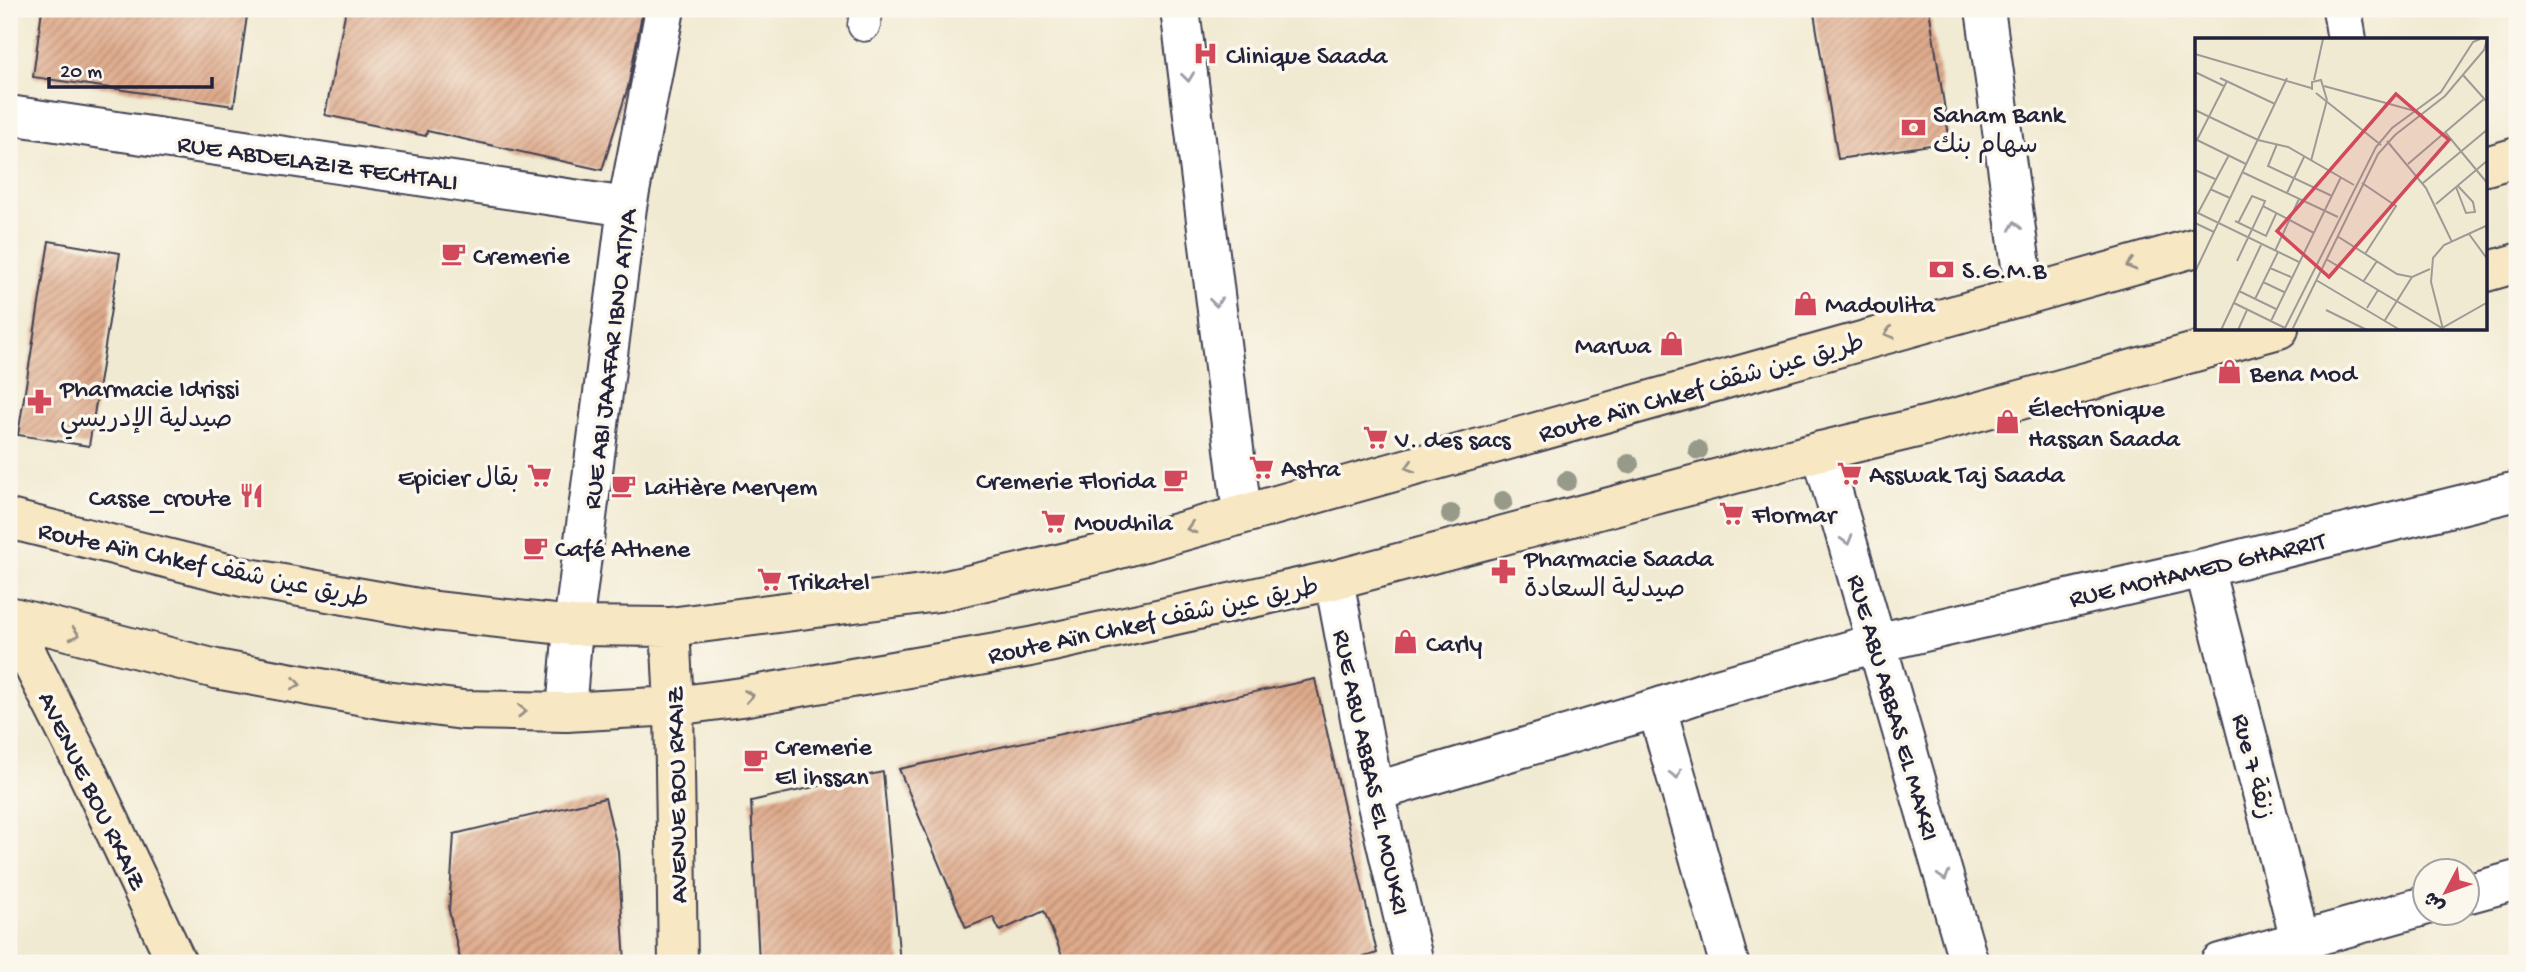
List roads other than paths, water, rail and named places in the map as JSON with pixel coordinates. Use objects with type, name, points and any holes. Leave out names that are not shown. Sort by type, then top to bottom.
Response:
[{"type":"main road","points":[[2488,165],[2517,157]]},
{"type":"main road","name":"Route Aïn Chkef طريق عين شقف","points":[[9,519],[243,577],[435,611],[573,626],[670,627],[937,592],[1105,553],[2195,248]]},
{"type":"main road","points":[[2488,271],[2517,263]]},
{"type":"main road","name":"Route Aïn Chkef طريق عين شقف","points":[[9,617],[216,669],[373,698],[463,709],[566,712],[674,706],[742,697],[1030,647],[1334,580],[1928,425],[2271,331]]},
{"type":"main road","name":"AVENUE BOU RKAIZ","points":[[9,617],[88,774],[177,963]]},
{"type":"main road","name":"AVENUE BOU RKAIZ","points":[[670,627],[674,706],[678,963]]},
{"type":"street","name":"RUE ABI JAAFAR IBNO ATIYA","points":[[566,712],[573,626],[627,207],[665,9]]},
{"type":"street","points":[[1180,9],[1241,514]]},
{"type":"street","points":[[1985,9],[2025,294]]},
{"type":"street","points":[[2342,9],[2347,38]]},
{"type":"street","name":"RUE ABDELAZIZ FECHTALI","points":[[9,115],[627,207]]},
{"type":"street","name":"RUE ABU ABBAS EL MAKRI","points":[[1821,451],[1969,963]]},
{"type":"street","name":"RUE MOHAMED GHARRIT","points":[[1374,792],[1876,643],[2204,568],[2517,491]]},
{"type":"street","name":"Rue 7 زنقة","points":[[2204,568],[2303,952]]},
{"type":"street","name":"RUE ABU ABBAS EL MOUKRI","points":[[1334,580],[1374,792],[1414,963]]},
{"type":"street","points":[[1657,708],[1729,963]]},
{"type":"street","points":[[2480,890],[2517,880]]},
{"type":"street","points":[[2220,963],[2303,952],[2410,911]]},
{"type":"place","name":"Clinique Saada","points":[[1206,54]]},
{"type":"place","name":"Saham Bank سهام بنك","points":[[1913,128]]},
{"type":"place","name":"Cremerie","points":[[453,254]]},
{"type":"place","name":"S.G.M.B","points":[[1942,269]]},
{"type":"place","name":"Madoulita","points":[[1805,303]]},
{"type":"place","name":"Marwa","points":[[1671,344]]},
{"type":"place","name":"Bena Mod","points":[[2230,372]]},
{"type":"place","name":"Pharmacie Idrissi صيدلية الإدريسي","points":[[40,402]]},
{"type":"place","name":"Électronique Hassan Saada","points":[[2008,422]]},
{"type":"place","name":"V. des sacs","points":[[1375,438]]},
{"type":"place","name":"Astra","points":[[1261,467]]},
{"type":"place","name":"Asswak Taj Saada","points":[[1849,473]]},
{"type":"place","name":"Epicier بقال","points":[[539,476]]},
{"type":"place","name":"Cremerie Florida","points":[[1176,479]]},
{"type":"place","name":"Laitière Meryem","points":[[624,485]]},
{"type":"place","name":"Casse_croute","points":[[251,496]]},
{"type":"place","name":"Flormar","points":[[1732,513]]},
{"type":"place","name":"Moudhila","points":[[1054,521]]},
{"type":"place","name":"Café Athene","points":[[535,547]]},
{"type":"place","name":"Pharmacie Saada صيدلية السعادة","points":[[1504,572]]},
{"type":"place","name":"Trikatel","points":[[769,580]]},
{"type":"place","name":"Carly","points":[[1406,642]]},
{"type":"place","name":"Cremerie El ihssan","points":[[755,760]]}]
